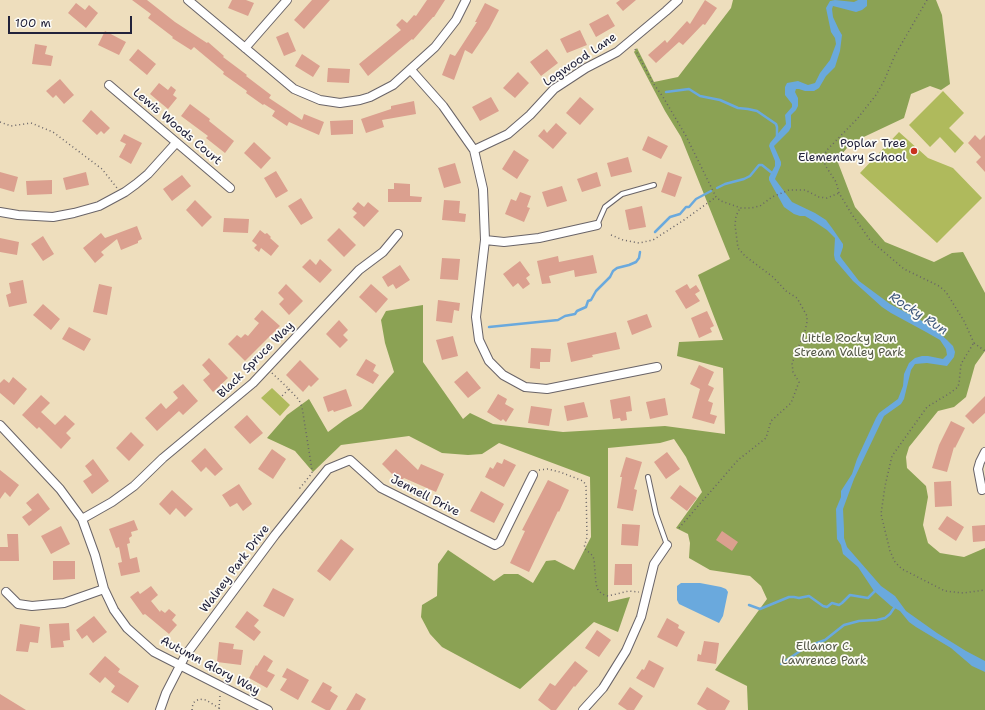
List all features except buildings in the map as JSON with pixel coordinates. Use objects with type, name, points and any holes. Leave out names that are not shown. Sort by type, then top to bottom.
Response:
[{"type":"street","points":[[188,0],[294,89],[311,98],[330,102],[350,102],[370,97],[387,89],[411,70],[435,47],[456,20],[466,0]]},
{"type":"street","points":[[245,48],[287,0]]},
{"type":"street","name":"Logwood Lane","points":[[474,150],[508,134],[530,115],[554,89],[586,68],[617,52],[678,0]]},
{"type":"street","points":[[411,70],[443,106],[474,150],[483,189],[485,240],[476,317],[479,340],[488,362],[503,375],[525,387],[547,389],[657,367]]},
{"type":"street","name":"Lewis Woods Court","points":[[109,85],[230,188]]},
{"type":"street","points":[[0,212],[33,217],[64,216],[99,206],[121,194],[148,174],[176,143]]},
{"type":"street","points":[[485,240],[504,242],[539,238],[597,225]]},
{"type":"street","name":"Black Spruce Way","points":[[82,519],[112,502],[134,486],[163,458],[253,383],[359,270],[383,252],[398,234]]},
{"type":"street","name":"Autumn Glory Way","points":[[0,425],[60,489],[82,519],[95,555],[104,589],[114,610],[127,628],[154,652],[268,710]]},
{"type":"street","points":[[982,490],[978,469],[985,452]]},
{"type":"street","name":"Jennell Drive","points":[[350,460],[380,488],[495,545],[500,542],[533,473]]},
{"type":"street","name":"Walney Park Drive","points":[[160,710],[179,666],[254,563],[328,469],[350,460]]},
{"type":"street","points":[[583,710],[603,688],[626,651],[641,618],[654,564],[667,545]]},
{"type":"street","points":[[6,592],[18,604],[32,606],[64,603],[104,589]]},
{"type":"lane","points":[[597,225],[605,207],[622,194],[654,185]]},
{"type":"lane","points":[[648,477],[656,514],[667,545]]},
{"type":"path","points":[[927,0],[895,55],[884,81],[876,95],[857,119],[826,151],[824,158],[825,165],[836,182],[839,193],[864,232],[877,247],[904,269],[939,286],[946,292],[964,321],[974,343],[985,351]]},
{"type":"path","points":[[635,49],[653,83],[686,136],[716,197],[721,201],[740,208],[751,208],[760,206],[772,198],[789,190],[805,190],[819,197],[827,198],[839,193]]},
{"type":"path","points":[[0,122],[11,126],[31,123],[53,132],[102,170],[113,181],[121,194]]},
{"type":"path","points":[[611,235],[623,240],[639,243],[653,240],[716,197]]},
{"type":"path","points":[[678,528],[738,460],[766,438],[771,421],[791,403],[799,382],[793,372],[792,363],[808,322],[807,316],[797,298],[786,291],[773,277],[745,256],[738,248],[735,224],[736,216],[740,208]]},
{"type":"path","points":[[974,343],[961,364],[958,387],[927,407],[892,456],[885,486],[881,514],[890,551],[895,562],[902,570],[945,591],[963,593],[985,590]]},
{"type":"path","points":[[272,372],[289,388],[299,400],[302,407],[312,470],[312,473],[300,488],[303,490]]},
{"type":"path","points":[[281,397],[289,388]]},
{"type":"path","points":[[533,473],[548,469],[583,480],[586,485],[587,537],[584,548],[592,555],[594,559],[596,584],[598,590],[602,594],[608,596],[629,591],[641,592]]},
{"type":"path","points":[[220,696],[220,709]]},
{"type":"path","points":[[192,710],[193,703],[199,699],[206,700],[220,709]]},
{"type":"green space","name":"Little Rocky Run Stream Valley Park","points":[[733,0],[936,0],[942,15],[950,84],[941,90],[930,86],[911,94],[904,118],[851,143],[837,160],[855,207],[885,242],[934,262],[952,253],[963,252],[985,293],[985,351],[975,365],[966,397],[954,407],[938,411],[909,447],[906,457],[907,468],[926,486],[928,497],[923,525],[928,543],[940,553],[964,557],[985,548],[985,710],[748,710],[747,686],[715,670],[767,599],[761,586],[750,576],[710,570],[689,558],[690,543],[688,534],[676,528],[702,492],[686,457],[674,439],[660,443],[608,448],[608,602],[630,597],[618,632],[594,622],[520,689],[442,647],[430,634],[421,617],[422,605],[437,596],[438,564],[448,550],[494,581],[504,574],[518,574],[533,583],[546,561],[555,560],[574,570],[591,537],[590,477],[499,443],[482,454],[468,455],[442,453],[409,436],[341,445],[313,472],[295,451],[267,438],[287,415],[309,399],[328,432],[362,409],[394,372],[385,343],[381,320],[386,311],[423,305],[423,362],[463,419],[470,413],[493,424],[563,432],[665,426],[725,434],[723,368],[677,356],[679,342],[723,340],[698,275],[730,259],[681,137],[665,111],[634,52],[637,48],[654,82],[678,77],[731,8]]},
{"type":"green space","points":[[943,91],[964,113],[949,128],[964,143],[955,153],[940,137],[930,147],[909,125]]},
{"type":"green space","points":[[899,132],[928,158],[953,168],[982,198],[937,243],[860,173]]},
{"type":"green space","points":[[272,388],[290,405],[280,416],[261,398]]},
{"type":"water","points":[[835,0],[854,2],[858,0],[867,0],[867,6],[856,12],[833,6],[833,17],[842,35],[840,51],[835,67],[826,76],[819,88],[814,91],[796,89],[795,92],[798,98],[798,106],[791,115],[791,127],[774,146],[781,162],[775,179],[792,202],[826,220],[843,244],[840,256],[859,281],[890,304],[926,323],[937,331],[953,346],[955,352],[954,357],[947,366],[927,363],[915,364],[911,370],[904,399],[901,404],[884,416],[854,479],[843,509],[844,538],[847,547],[881,586],[895,596],[906,611],[937,633],[985,661],[985,672],[972,666],[951,648],[909,622],[900,611],[891,606],[874,591],[858,567],[843,554],[841,545],[837,539],[836,509],[841,497],[841,491],[852,474],[857,459],[876,418],[879,413],[898,399],[903,386],[904,374],[909,363],[915,358],[922,356],[943,359],[947,355],[946,349],[940,340],[882,307],[853,281],[835,260],[835,238],[827,230],[815,222],[805,216],[794,214],[784,207],[769,180],[775,166],[775,161],[769,146],[786,124],[785,115],[792,107],[792,104],[785,95],[785,87],[787,83],[798,81],[808,85],[815,83],[820,73],[830,60],[836,44],[835,38],[831,32],[826,8],[830,1]]},
{"type":"water","points":[[681,583],[700,583],[726,589],[728,592],[723,616],[719,623],[679,604],[677,600],[677,586]]},
{"type":"waterway","points":[[666,92],[689,89],[700,96],[720,100],[738,108],[757,111],[776,124],[777,137]]},
{"type":"waterway","points":[[717,188],[750,176],[759,165],[762,165],[772,173],[772,175]]},
{"type":"waterway","points":[[655,232],[670,217],[680,214],[696,199],[711,191]]},
{"type":"waterway","points":[[489,327],[558,320],[565,316],[575,314],[577,311],[586,307],[588,301],[591,300],[596,291],[610,277],[613,271],[617,268],[636,262],[639,258],[640,252]]},
{"type":"waterway","points":[[749,605],[760,609],[789,597],[799,598],[809,596],[823,606],[827,607],[832,603],[839,605],[850,595],[868,598],[876,590]]},
{"type":"waterway","points":[[781,664],[806,647],[825,640],[844,625],[859,621],[885,618],[890,614],[896,605]]},
{"type":"place","name":"Poplar Tree Elementary School","points":[[914,151]]},
{"type":"water label","name":"Rocky Run","points":[[918,314]]},
{"type":"park label","name":"Ellanor C. Lawrence Park","points":[[824,654]]}]
